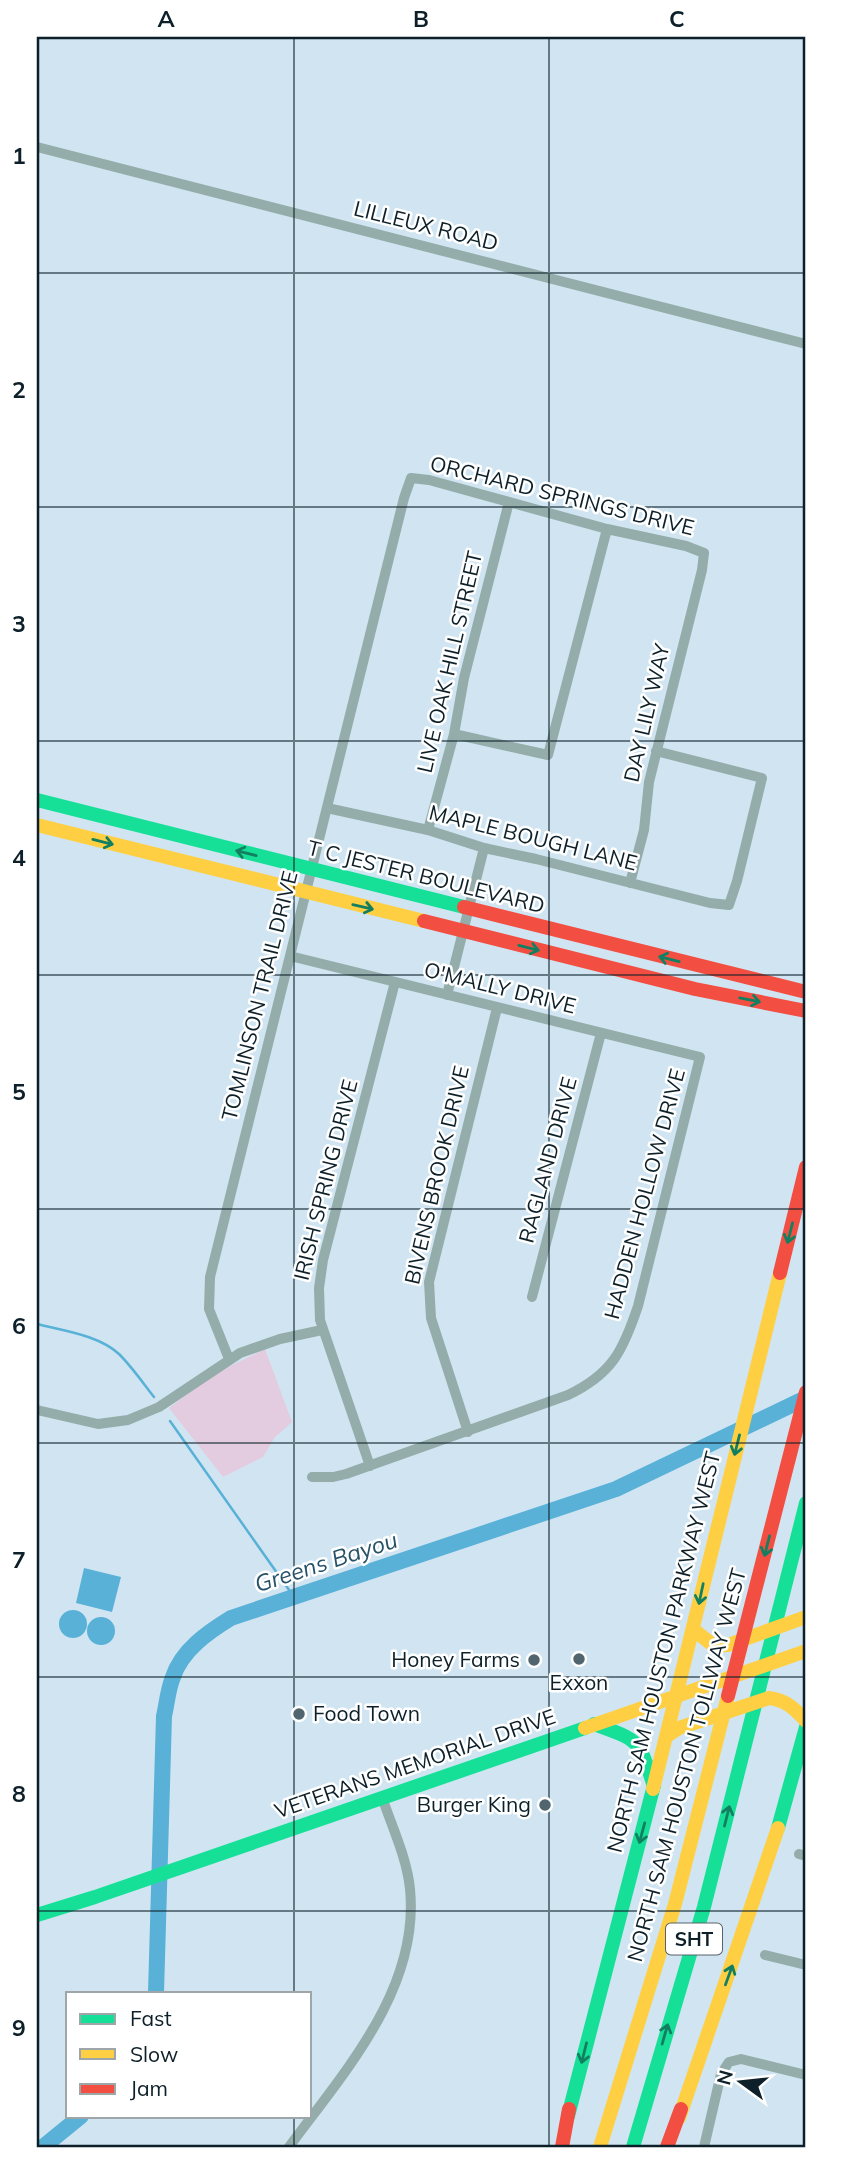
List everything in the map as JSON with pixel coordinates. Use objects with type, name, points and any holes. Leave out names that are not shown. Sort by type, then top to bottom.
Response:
[{"type":"main road","name":"T C JESTER BOULEVARD","points":[[37,800],[806,992]]},
{"type":"main road","points":[[62,831],[68,807]]},
{"type":"main road","name":"T C JESTER BOULEVARD","points":[[37,825],[612,969],[806,1011]]},
{"type":"main road","points":[[612,969],[618,946]]},
{"type":"main road","name":"NORTH SAM HOUSTON PARKWAY WEST","points":[[561,2147],[694,1630],[806,1167]]},
{"type":"main road","name":"NORTH SAM HOUSTON TOLLWAY WEST","points":[[600,2147],[676,1904],[806,1392]]},
{"type":"main road","name":"SHT","points":[[633,2147],[704,1908],[806,1503]]},
{"type":"main road","points":[[694,1630],[714,1646],[728,1645],[806,1617]]},
{"type":"main road","name":"VETERANS MEMORIAL DRIVE","points":[[37,1915],[806,1651]]},
{"type":"main road","points":[[667,1737],[679,1728],[769,1698],[780,1699],[797,1709],[806,1721]]},
{"type":"main road","points":[[594,1724],[636,1743],[643,1753],[654,1786]]},
{"type":"main road","points":[[669,2147],[774,1842],[806,1727]]},
{"type":"street","name":"LILLEUX ROAD","points":[[37,147],[806,344]]},
{"type":"street","name":"ORCHARD SPRINGS DRIVE","points":[[411,478],[429,480],[607,529],[686,546],[704,553]]},
{"type":"street","name":"TOMLINSON TRAIL DRIVE","points":[[229,1359],[212,1322],[209,1309],[210,1277],[374,614],[411,478]]},
{"type":"street","name":"LIVE OAK HILL STREET","points":[[428,831],[509,502]]},
{"type":"street","points":[[454,734],[548,755],[607,529]]},
{"type":"street","name":"DAY LILY WAY","points":[[630,883],[644,830],[649,782],[704,553]]},
{"type":"street","name":"MAPLE BOUGH LANE","points":[[327,808],[710,903],[729,905],[762,778],[656,751]]},
{"type":"street","points":[[447,995],[484,848]]},
{"type":"street","name":"O'MALLY DRIVE","points":[[290,956],[701,1058]]},
{"type":"street","name":"IRISH SPRING DRIVE","points":[[370,1466],[322,1330],[318,1306],[323,1260],[395,982]]},
{"type":"street","name":"BIVENS BROOK DRIVE","points":[[468,1432],[431,1318],[429,1282],[497,1007]]},
{"type":"street","name":"RAGLAND DRIVE","points":[[532,1297],[601,1033]]},
{"type":"street","name":"HADDEN HOLLOW DRIVE","points":[[312,1477],[333,1477],[468,1432],[584,1387],[607,1370],[619,1354],[638,1306],[701,1058]]},
{"type":"street","points":[[37,1410],[90,1423],[128,1420],[159,1408],[229,1359],[261,1345],[322,1330]]},
{"type":"street","points":[[312,2115],[378,2022],[398,1975],[407,1943],[411,1912],[410,1887],[404,1860],[382,1797]]},
{"type":"street","points":[[765,1955],[806,1965]]},
{"type":"street","points":[[704,2147],[721,2074],[729,2062],[741,2059],[806,2075]]},
{"type":"street","points":[[289,2147],[310,2118]]},
{"type":"shaded area","points":[[265,1349],[292,1422],[275,1437],[263,1457],[223,1477],[169,1408],[212,1375]]},
{"type":"water","points":[[84,1568],[121,1577],[112,1612],[76,1603]]},
{"type":"water","points":[[73,1610],[83,1614],[87,1624],[83,1634],[73,1638],[63,1634],[59,1624],[63,1614]]},
{"type":"water","points":[[101,1617],[111,1621],[115,1631],[111,1641],[101,1645],[91,1641],[87,1631],[91,1621]]},
{"type":"waterway","points":[[37,1324],[80,1334],[111,1348],[128,1364],[154,1397]]},
{"type":"waterway","name":"Greens Bayou","points":[[156,1992],[164,1716],[177,1667],[189,1650],[231,1618],[616,1489],[806,1398]]},
{"type":"waterway","points":[[170,1421],[294,1597]]},
{"type":"waterway","name":"Greens Bayou","points":[[43,2147],[79,2118]]},
{"type":"traffic: fast","points":[[37,800],[464,907]]},
{"type":"traffic: fast","points":[[633,2147],[704,1907],[806,1503]]},
{"type":"traffic: fast","points":[[594,1724],[621,1734],[636,1744],[654,1786]]},
{"type":"traffic: fast","points":[[778,1828],[806,1727]]},
{"type":"traffic: fast","points":[[37,1915],[585,1728]]},
{"type":"traffic: fast","points":[[568,2116],[653,1789]]},
{"type":"traffic: slow","points":[[37,825],[424,921]]},
{"type":"traffic: slow","points":[[653,1789],[780,1273]]},
{"type":"traffic: slow","points":[[694,1630],[714,1646],[728,1645],[806,1617]]},
{"type":"traffic: slow","points":[[585,1728],[806,1651]]},
{"type":"traffic: slow","points":[[600,2147],[675,1904],[728,1696]]},
{"type":"traffic: slow","points":[[667,1736],[679,1728],[769,1698],[790,1706],[806,1721]]},
{"type":"traffic: slow","points":[[679,2118],[778,1828]]},
{"type":"traffic: jam","points":[[464,907],[806,992]]},
{"type":"traffic: jam","points":[[424,921],[695,989],[806,1011]]},
{"type":"traffic: jam","points":[[780,1273],[806,1167]]},
{"type":"traffic: jam","points":[[728,1696],[806,1392]]},
{"type":"traffic: jam","points":[[562,2147],[569,2109]]},
{"type":"traffic: jam","points":[[667,2147],[681,2109]]},
{"type":"place","name":"Exxon","points":[[579,1659]]},
{"type":"place","name":"Honey Farms","points":[[534,1660]]},
{"type":"place","name":"Food Town","points":[[299,1714]]},
{"type":"place","name":"Burger King","points":[[545,1805]]}]
